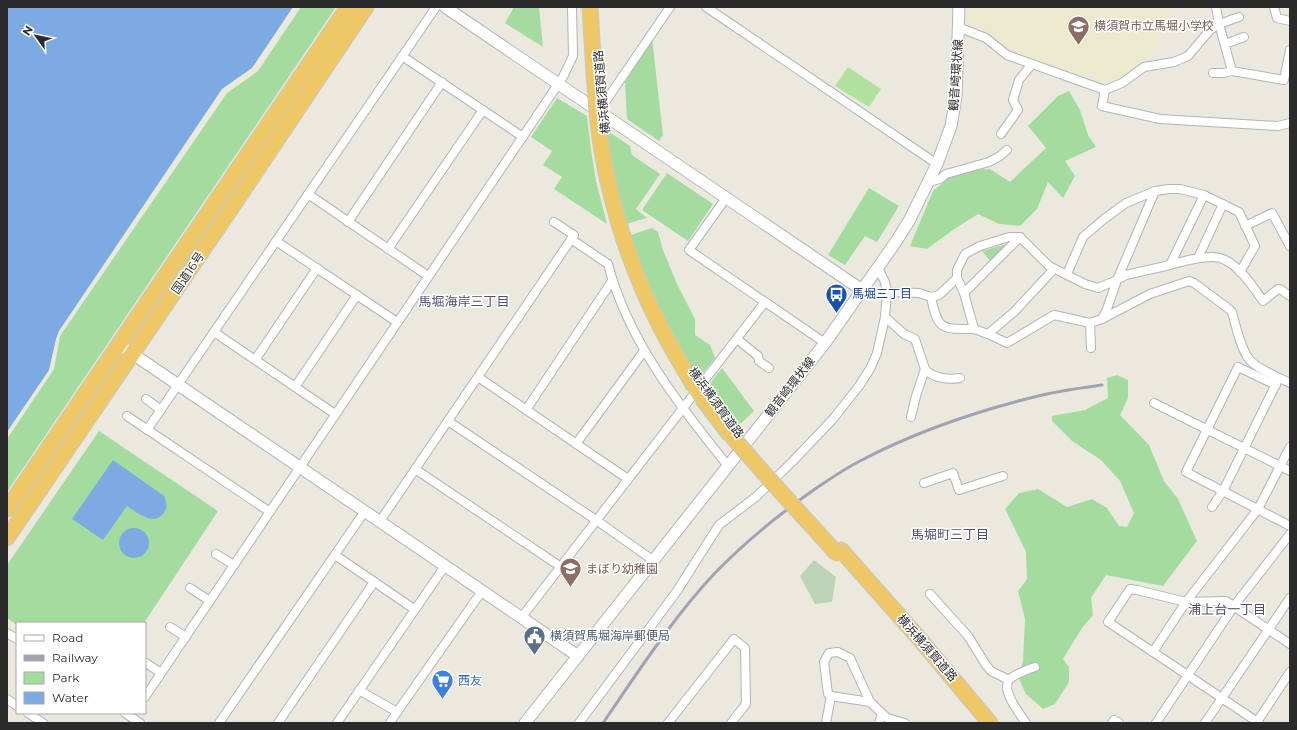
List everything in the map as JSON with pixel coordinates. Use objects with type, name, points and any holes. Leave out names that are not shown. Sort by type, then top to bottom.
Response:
[{"type":"highway","name":"国道16号","points":[[7,509],[348,7]]},
{"type":"highway","name":"国道16号","points":[[7,538],[133,354],[366,7]]},
{"type":"highway","name":"横浜横須賀道路","points":[[590,7],[606,137],[619,203],[638,265],[660,317],[697,378],[728,422],[982,723]]},
{"type":"highway","name":"横浜横須賀道路","points":[[596,7],[597,73]]},
{"type":"highway","name":"横浜横須賀道路","points":[[839,552],[917,636],[990,723]]},
{"type":"street","points":[[147,430],[436,7]]},
{"type":"street","points":[[445,7],[862,290]]},
{"type":"street","points":[[146,693],[186,637],[558,84],[573,56],[572,7]]},
{"type":"street","points":[[599,112],[670,7]]},
{"type":"street","points":[[706,7],[937,164]]},
{"type":"street","name":"観音崎環状線","points":[[525,723],[825,342],[878,268],[909,221],[937,164],[946,141],[954,113],[957,76],[959,7]]},
{"type":"street","points":[[1216,7],[1219,24],[1232,71]]},
{"type":"street","points":[[1274,7],[1277,18],[1290,21]]},
{"type":"street","points":[[958,28],[986,38],[1007,55],[1105,90],[1122,83],[1144,66],[1174,62],[1188,56],[1210,30],[1219,24],[1239,18]]},
{"type":"street","points":[[1225,44],[1244,37]]},
{"type":"street","points":[[1213,73],[1232,71],[1284,80],[1290,50]]},
{"type":"street","points":[[402,56],[523,137]]},
{"type":"street","points":[[1001,134],[1018,110],[1013,100],[1018,80],[1032,64]]},
{"type":"street","points":[[348,222],[442,82]]},
{"type":"street","points":[[1105,90],[1102,106],[1160,119],[1278,126],[1290,123]]},
{"type":"street","points":[[388,249],[483,110]]},
{"type":"street","points":[[928,182],[940,179],[946,174],[989,162],[1007,150]]},
{"type":"street","points":[[1067,274],[1082,237],[1126,203],[1155,191],[1169,189],[1180,189],[1204,195],[1239,212],[1255,246],[1240,272]]},
{"type":"street","points":[[1102,319],[1155,191]]},
{"type":"street","points":[[308,194],[428,276]]},
{"type":"street","points":[[1170,265],[1204,195]]},
{"type":"street","points":[[726,198],[689,250],[825,342]]},
{"type":"street","points":[[1198,258],[1223,204]]},
{"type":"street","points":[[1245,226],[1272,213],[1290,246]]},
{"type":"street","points":[[380,521],[574,235],[554,222]]},
{"type":"street","points":[[974,329],[964,293],[957,278],[957,270],[965,254],[980,246],[1009,237],[1020,237],[1049,266],[1085,284],[1098,288],[1118,280],[1126,274],[1198,258],[1214,257],[1223,260],[1240,272],[1263,301],[1278,289],[1290,296]]},
{"type":"street","points":[[964,293],[1020,237]]},
{"type":"street","points":[[571,239],[608,264],[612,281],[644,351],[683,409],[728,466]]},
{"type":"street","points":[[276,241],[397,322]]},
{"type":"street","points":[[255,360],[317,268]]},
{"type":"street","points":[[579,723],[677,591],[719,525],[757,496],[793,461],[833,419],[859,386],[870,369],[877,353],[885,317],[887,292],[885,282],[878,268]]},
{"type":"street","points":[[988,334],[1014,312],[1054,269]]},
{"type":"street","points":[[887,292],[919,292],[931,297],[939,295],[957,278]]},
{"type":"street","points":[[526,410],[612,281]]},
{"type":"street","points":[[931,297],[937,321],[943,325],[950,329],[974,329],[1008,343],[1054,315],[1090,323],[1102,319],[1150,294],[1188,281],[1194,283],[1229,308],[1232,312],[1244,352],[1255,365],[1278,382]]},
{"type":"street","points":[[295,387],[357,295]]},
{"type":"street","points":[[521,618],[765,302]]},
{"type":"street","points":[[885,317],[904,334],[916,339],[925,369],[932,376],[955,379],[960,378]]},
{"type":"street","points":[[1090,323],[1091,348]]},
{"type":"street","points":[[214,332],[335,414]]},
{"type":"street","points":[[737,339],[758,356],[759,361],[769,368]]},
{"type":"street","points":[[119,344],[578,656]]},
{"type":"street","points":[[576,444],[644,351]]},
{"type":"street","points":[[1290,383],[1278,382],[1238,367],[1186,472],[1290,526]]},
{"type":"street","points":[[911,417],[925,369]]},
{"type":"street","points":[[478,377],[628,480]]},
{"type":"street","points":[[1212,507],[1223,491],[1278,382]]},
{"type":"street","points":[[146,399],[161,410]]},
{"type":"street","points":[[1154,403],[1290,471]]},
{"type":"street","points":[[127,416],[270,512]]},
{"type":"street","points":[[448,421],[596,520],[654,561]]},
{"type":"street","points":[[1153,652],[1186,602],[1258,509],[1290,447]]},
{"type":"street","points":[[415,469],[561,567]]},
{"type":"street","points":[[924,483],[953,473],[959,490],[1003,476]]},
{"type":"street","points":[[223,722],[365,511]]},
{"type":"street","points":[[1156,723],[1234,606],[1290,534]]},
{"type":"street","points":[[216,554],[234,566]]},
{"type":"street","points":[[335,555],[414,609]]},
{"type":"street","points":[[337,723],[445,566]]},
{"type":"street","points":[[278,723],[374,582]]},
{"type":"street","points":[[190,588],[210,601]]},
{"type":"street","points":[[1290,644],[1226,601],[1186,602],[1130,589],[1108,622],[1258,722],[1290,672]]},
{"type":"street","points":[[390,723],[482,591]]},
{"type":"street","points":[[930,594],[968,636],[991,671],[1009,680]]},
{"type":"street","points":[[1205,723],[1290,598]]},
{"type":"street","points":[[967,626],[968,636]]},
{"type":"street","points":[[170,627],[186,637]]},
{"type":"street","points":[[668,723],[734,639],[745,648],[746,704],[731,723]]},
{"type":"street","points":[[870,702],[831,696],[828,694],[824,662],[829,653],[838,652],[850,658],[870,702],[887,718],[905,723]]},
{"type":"street","points":[[146,663],[161,673]]},
{"type":"street","points":[[1026,723],[1013,703],[1007,690],[1007,685],[1009,680],[1022,672],[1035,667]]},
{"type":"street","points":[[359,690],[397,712]]},
{"type":"street","points":[[826,723],[831,696]]},
{"type":"street","points":[[7,699],[16,705]]},
{"type":"street","points":[[30,714],[43,723]]},
{"type":"street","points":[[879,723],[882,714]]},
{"type":"street","points":[[129,717],[140,723]]},
{"type":"street","points":[[1112,723],[1114,720],[1119,723]]},
{"type":"shaded area","name":"横須賀市立馬堀小学校","points":[[967,7],[1171,7],[1172,11],[1148,59],[1121,78],[1105,81],[1011,52],[980,29],[971,26],[967,21]]},
{"type":"shaded area","points":[[814,560],[836,577],[832,602],[815,604],[800,576]]},
{"type":"green space","points":[[301,7],[336,7],[7,492],[7,439],[54,369],[60,336],[227,93],[258,71]]},
{"type":"green space","points":[[514,7],[539,7],[543,47],[505,23]]},
{"type":"green space","points":[[652,38],[663,135],[659,141],[627,119],[625,81]]},
{"type":"green space","points":[[848,67],[881,89],[869,107],[835,86]]},
{"type":"green space","points":[[1069,91],[1080,110],[1088,135],[1096,147],[1065,161],[1075,176],[1063,198],[1048,182],[1037,209],[1020,226],[999,224],[978,214],[927,249],[910,246],[933,191],[958,170],[990,169],[1010,182],[1046,148],[1028,126],[1058,96]]},
{"type":"green space","points":[[557,98],[587,116],[596,181],[607,224],[554,189],[562,177],[543,165],[552,151],[531,137]]},
{"type":"green space","points":[[590,119],[630,146],[632,155],[660,174],[636,209],[647,218],[612,228],[599,180]]},
{"type":"green space","points":[[667,173],[713,204],[688,241],[642,210]]},
{"type":"green space","points":[[869,188],[899,206],[877,242],[865,236],[845,265],[828,255]]},
{"type":"green space","points":[[652,228],[658,232],[663,250],[677,284],[695,319],[695,335],[710,345],[715,358],[687,391],[660,344],[635,291],[615,240]]},
{"type":"green space","points":[[1007,244],[992,263],[982,251]]},
{"type":"green space","points":[[722,368],[754,411],[723,440],[695,403]]},
{"type":"green space","points":[[1117,375],[1128,380],[1128,398],[1120,415],[1149,445],[1164,481],[1178,499],[1197,541],[1163,586],[1106,575],[1091,598],[1093,615],[1082,628],[1063,659],[1069,667],[1069,682],[1055,704],[1043,709],[1026,694],[1018,677],[1023,661],[1025,619],[1018,591],[1027,579],[1026,552],[1005,509],[1019,493],[1038,489],[1067,507],[1092,499],[1107,508],[1119,526],[1127,527],[1134,513],[1120,481],[1101,460],[1072,441],[1052,421],[1052,416],[1085,410],[1108,398],[1107,378]]},
{"type":"green space","points":[[99,431],[218,511],[145,622],[16,622],[16,624],[7,618],[7,565]]},
{"type":"water","points":[[7,7],[293,7],[252,68],[222,89],[59,331],[49,370],[7,432]]},
{"type":"water","points":[[113,460],[164,496],[166,507],[161,516],[151,519],[146,518],[127,506],[103,540],[72,519]]},
{"type":"water","points":[[134,528],[145,532],[149,543],[145,554],[134,558],[123,554],[119,543],[123,532]]},
{"type":"railway","points":[[603,723],[642,665],[670,627],[714,574],[762,529],[837,474],[848,467],[902,441],[967,416],[1042,395],[1102,385]]},
{"type":"place","name":"横須賀市立馬堀小学校","points":[[1079,46]]},
{"type":"place","name":"馬堀三丁目","points":[[836,314]]},
{"type":"place","name":"まぼり幼稚園","points":[[570,588]]},
{"type":"place","name":"横須賀馬堀海岸郵便局","points":[[535,656]]},
{"type":"place","name":"西友","points":[[443,700]]},
{"type":"district","name":"馬堀海岸三丁目","points":[[464,301]]},
{"type":"district","name":"馬堀町三丁目","points":[[950,534]]},
{"type":"district","name":"浦上台一丁目","points":[[1227,609]]}]
